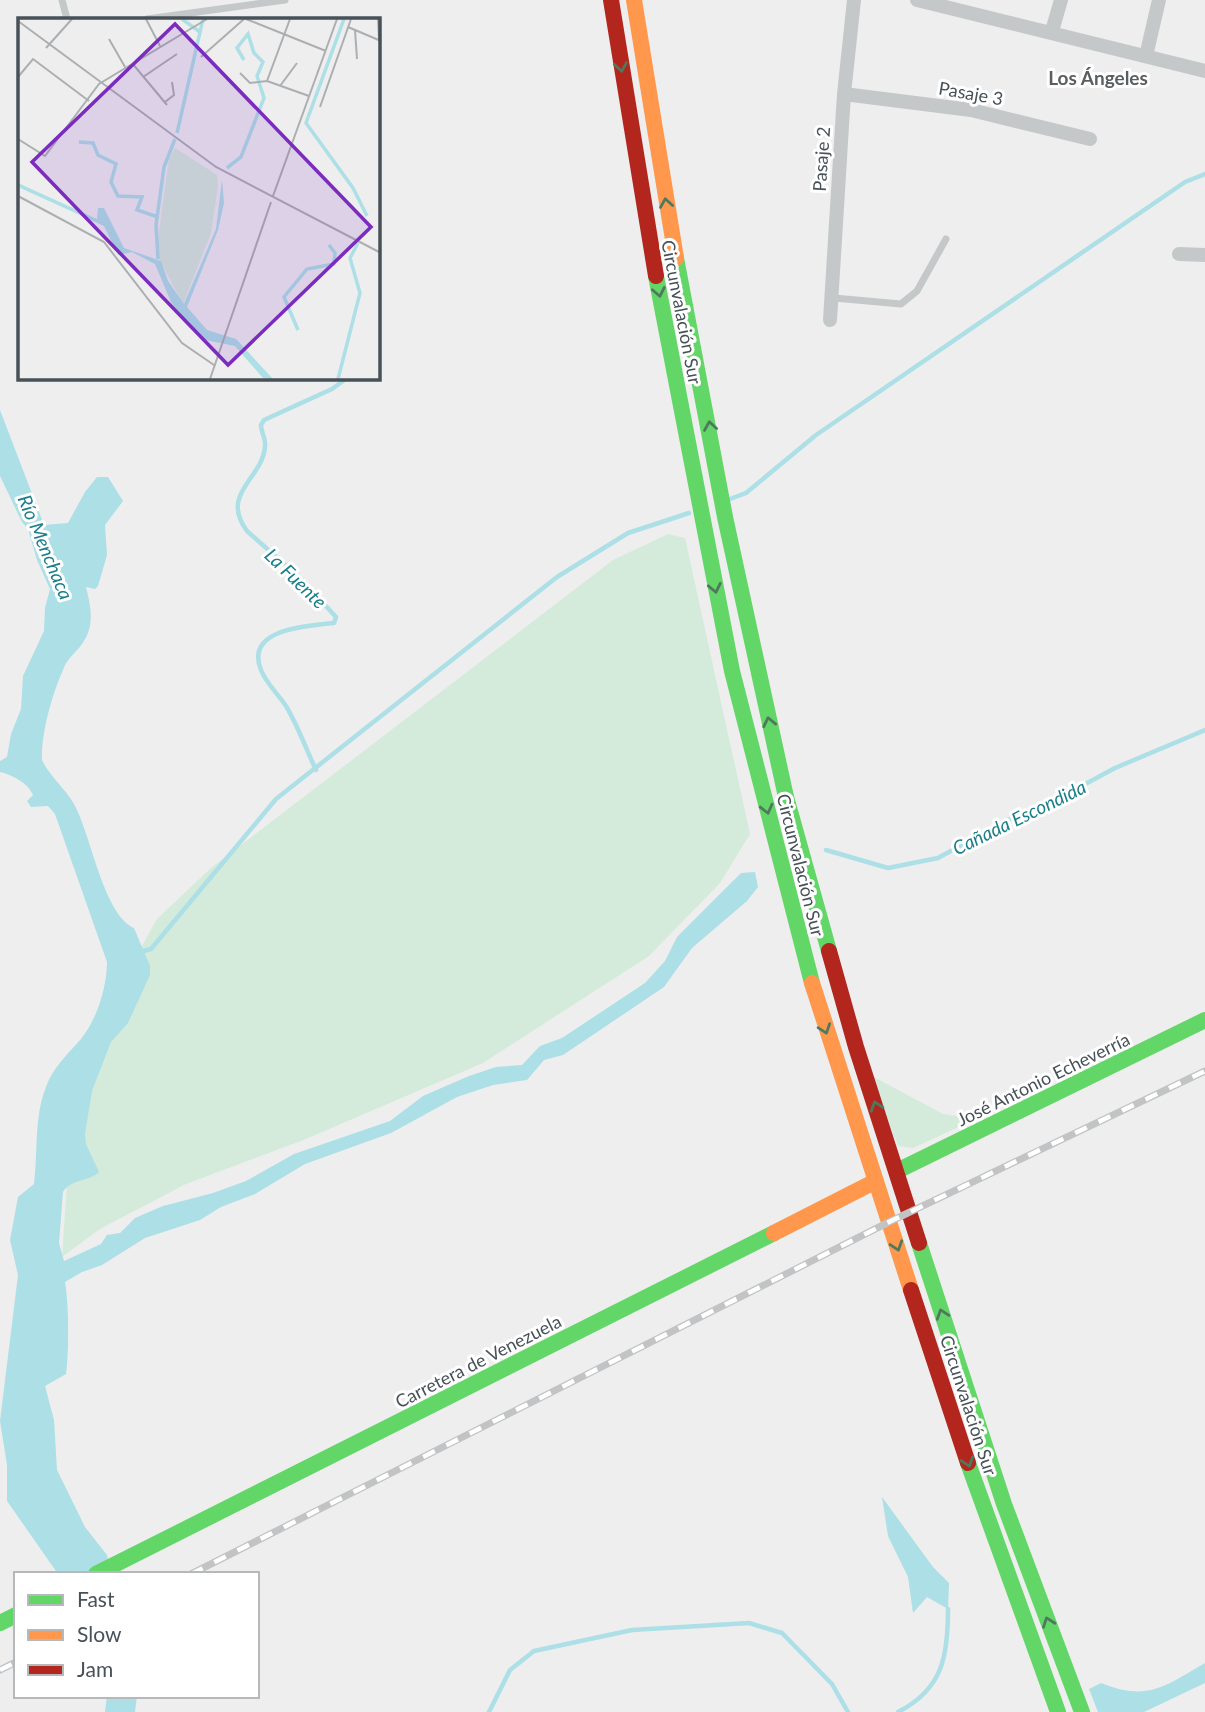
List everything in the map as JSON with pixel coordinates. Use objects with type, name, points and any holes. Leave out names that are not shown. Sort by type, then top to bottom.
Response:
[{"type":"main road","name":"Circunvalación Sur","points":[[611,0],[638,182],[701,521],[732,671],[818,1007],[981,1502],[1058,1712]]},
{"type":"main road","name":"Circunvalación Sur","points":[[634,0],[669,223],[706,403],[720,494],[786,797],[856,1046],[1004,1504],[1082,1712]]},
{"type":"main road","name":"José Antonio Echeverría","points":[[876,1181],[1205,1020]]},
{"type":"main road","name":"Carretera de Venezuela","points":[[100,1572],[876,1181]]},
{"type":"street","name":"Pasaje 2","points":[[830,320],[834,298],[844,94],[854,0]]},
{"type":"street","points":[[917,0],[1052,31],[1205,71]]},
{"type":"street","points":[[1052,31],[1061,0]]},
{"type":"street","points":[[1146,56],[1159,0]]},
{"type":"street","name":"Pasaje 3","points":[[844,94],[971,110],[1090,139]]},
{"type":"street","points":[[1179,254],[1205,255]]},
{"type":"lane","points":[[62,0],[67,18]]},
{"type":"lane","points":[[154,18],[285,0]]},
{"type":"lane","points":[[834,298],[901,304],[912,299],[946,239]]},
{"type":"green space","points":[[668,534],[685,538],[750,834],[720,883],[649,956],[483,1063],[306,1139],[186,1184],[100,1229],[62,1257],[67,1184],[95,1070],[138,953],[157,919],[211,868],[613,560]]},
{"type":"green space","points":[[872,1076],[943,1114],[976,1119],[913,1148],[898,1146]]},
{"type":"water","name":"Río Menchaca","points":[[0,410],[44,525],[68,523],[85,492],[97,477],[108,477],[123,501],[105,525],[107,555],[98,586],[95,589],[86,587],[90,609],[89,630],[82,644],[67,662],[55,691],[45,726],[42,760],[74,804],[106,891],[123,920],[134,928],[150,966],[150,975],[128,1023],[111,1042],[92,1091],[85,1134],[86,1144],[99,1172],[71,1184],[63,1192],[59,1243],[64,1261],[101,1244],[107,1235],[120,1233],[135,1218],[163,1206],[246,1181],[294,1154],[390,1121],[423,1096],[469,1076],[496,1067],[522,1065],[540,1046],[562,1038],[645,983],[665,961],[677,937],[741,873],[755,872],[758,887],[747,901],[692,948],[664,987],[563,1055],[544,1060],[527,1080],[493,1085],[457,1097],[391,1133],[305,1164],[255,1194],[221,1207],[200,1220],[145,1238],[102,1265],[65,1282],[68,1328],[66,1374],[45,1386],[54,1420],[57,1470],[85,1527],[107,1555],[111,1572],[57,1572],[7,1501],[7,1465],[0,1421],[18,1275],[10,1240],[18,1197],[34,1184],[42,1098],[57,1067],[92,1022],[103,992],[107,962],[55,814],[48,806],[31,807],[27,801],[33,795],[28,787],[15,777],[0,772],[0,761],[7,757],[11,734],[21,709],[23,676],[44,631],[45,608],[50,589],[37,560],[28,529],[0,476]]},
{"type":"water","points":[[882,1497],[933,1567],[949,1583],[948,1609],[927,1597],[913,1613],[908,1577],[888,1536]]},
{"type":"water","points":[[1205,1663],[1205,1683],[1144,1712],[1098,1712],[1089,1689],[1101,1683],[1131,1691],[1156,1689]]},
{"type":"water","points":[[107,1698],[137,1698],[135,1712],[105,1712]]},
{"type":"waterway","points":[[730,499],[746,493],[816,435],[1185,182],[1205,174]]},
{"type":"waterway","name":"La Fuente","points":[[316,770],[286,706],[263,675],[258,656],[262,645],[270,637],[295,628],[334,623],[336,617],[299,577],[247,531],[240,518],[238,506],[240,496],[263,458],[265,443],[261,425],[264,420],[332,389],[344,380]]},
{"type":"waterway","points":[[140,952],[151,949],[276,799],[557,577],[628,533],[689,513]]},
{"type":"waterway","name":"Cañada Escondida","points":[[826,850],[888,868],[938,858],[1007,820],[1028,815],[1115,768],[1205,730]]},
{"type":"waterway","points":[[898,1712],[925,1693],[940,1670],[947,1642],[948,1609]]},
{"type":"waterway","points":[[489,1712],[510,1670],[534,1651],[632,1630],[749,1623],[782,1633],[832,1684],[848,1712]]},
{"type":"railway","points":[[195,1572],[889,1222],[1205,1071]]},
{"type":"railway","points":[[0,1670],[14,1663]]},
{"type":"traffic: fast","points":[[676,258],[725,517],[786,797],[829,951]]},
{"type":"traffic: fast","points":[[656,276],[732,671],[812,983]]},
{"type":"traffic: fast","points":[[897,1171],[1205,1020]]},
{"type":"traffic: fast","points":[[100,1572],[774,1233]]},
{"type":"traffic: fast","points":[[919,1243],[1004,1504],[1082,1712]]},
{"type":"traffic: fast","points":[[968,1463],[1058,1712]]},
{"type":"traffic: fast","points":[[0,1623],[14,1616]]},
{"type":"traffic: slow","points":[[634,0],[676,258]]},
{"type":"traffic: slow","points":[[812,983],[911,1290]]},
{"type":"traffic: slow","points":[[774,1233],[876,1181]]},
{"type":"traffic: jam","points":[[611,0],[656,276]]},
{"type":"traffic: jam","points":[[829,951],[856,1047],[919,1243]]},
{"type":"traffic: jam","points":[[911,1290],[968,1463]]},
{"type":"district","name":"Los Ángeles","points":[[1098,77]]}]
